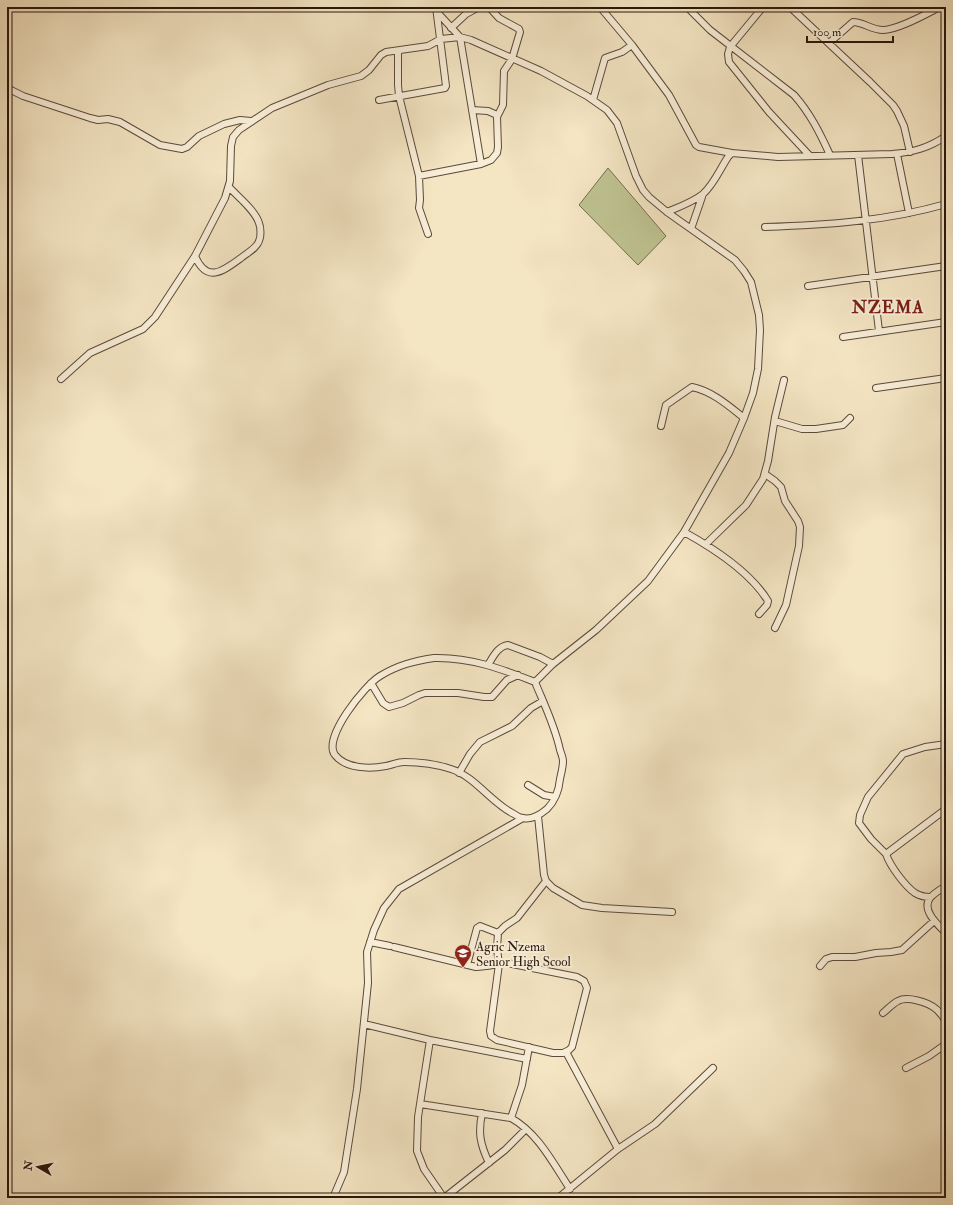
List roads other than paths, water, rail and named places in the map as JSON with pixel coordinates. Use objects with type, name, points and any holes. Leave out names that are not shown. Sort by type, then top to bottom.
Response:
[{"type":"street","points":[[451,28],[466,14],[479,7]]},
{"type":"street","points":[[419,176],[481,164],[491,160],[496,153],[498,147],[497,115],[503,105],[504,71],[512,59],[520,32],[519,29],[499,18],[489,7]]},
{"type":"street","points":[[600,7],[646,61],[669,95],[696,145],[699,147],[732,153],[778,157],[897,154],[910,152],[933,145],[946,136]]},
{"type":"street","points":[[686,7],[730,47],[794,95],[804,106],[818,128],[830,155]]},
{"type":"street","points":[[763,7],[730,47],[728,60],[732,68],[769,112],[810,156]]},
{"type":"street","points":[[790,7],[870,82],[897,111],[904,126],[910,152]]},
{"type":"street","points":[[829,43],[853,22],[878,29],[890,29],[940,7]]},
{"type":"street","points":[[436,10],[460,37],[481,164]]},
{"type":"street","points":[[379,100],[445,88],[441,39],[436,10]]},
{"type":"street","points":[[61,379],[90,353],[143,329],[155,317],[195,256],[220,210],[229,188],[230,155],[233,137],[250,121],[272,108],[318,89],[361,76],[369,70],[381,55],[386,52],[428,46],[441,39],[460,37],[471,40],[541,71],[593,100],[613,116],[624,140],[639,183],[649,197],[667,212],[735,260],[751,282],[759,315],[758,369],[753,393],[729,453],[684,532],[648,581],[596,630],[553,664],[535,682]]},
{"type":"street","points":[[593,100],[605,58],[622,52],[632,45]]},
{"type":"street","points":[[398,50],[398,85],[419,176],[419,208],[428,234]]},
{"type":"street","points":[[7,88],[22,96],[90,118],[98,120],[108,119],[120,122],[160,145],[182,149],[187,147],[199,136],[224,124],[240,120],[250,121]]},
{"type":"street","points":[[472,110],[488,111],[497,115]]},
{"type":"street","points":[[667,212],[698,198],[704,193],[709,188],[732,153]]},
{"type":"street","points":[[897,154],[908,213]]},
{"type":"street","points":[[858,155],[879,331]]},
{"type":"street","points":[[195,256],[201,267],[215,273],[224,270],[255,247],[260,241],[259,222],[248,206],[229,188]]},
{"type":"street","points":[[691,229],[704,193]]},
{"type":"street","points":[[765,227],[824,225],[866,220],[908,213],[946,204]]},
{"type":"street","points":[[808,286],[946,266]]},
{"type":"street","points":[[843,337],[946,322]]},
{"type":"street","points":[[876,388],[946,378]]},
{"type":"street","points":[[706,544],[746,505],[758,489],[765,474],[784,380]]},
{"type":"street","points":[[661,426],[666,405],[692,387],[698,388],[711,395],[744,418]]},
{"type":"street","points":[[775,421],[802,429],[816,429],[843,425],[850,418]]},
{"type":"street","points":[[765,474],[775,481],[780,487],[785,501],[798,521],[800,527],[799,546],[786,605],[775,628]]},
{"type":"street","points":[[684,532],[706,544],[752,580],[764,593],[768,601],[767,605],[759,614]]},
{"type":"street","points":[[488,665],[494,656],[504,646],[540,657],[553,664]]},
{"type":"street","points":[[334,1198],[344,1172],[357,1088],[368,983],[367,952],[384,908],[399,889],[469,850],[507,826],[523,818],[538,816],[547,809],[555,797],[560,785],[563,761],[557,737],[535,682],[488,665],[452,658],[416,660],[396,667],[379,676],[366,687],[344,716],[335,733],[333,745],[334,753],[339,760],[353,766],[370,768],[402,762],[432,764],[452,769],[465,775],[508,811],[523,818]]},
{"type":"street","points":[[371,683],[383,703],[389,707],[403,703],[425,693],[458,693],[492,697],[507,680],[518,675]]},
{"type":"street","points":[[459,773],[470,754],[480,742],[512,726],[531,708],[543,701]]},
{"type":"street","points":[[930,897],[915,893],[909,888],[893,867],[886,854],[871,839],[860,823],[860,815],[868,797],[903,754],[925,747],[946,744]]},
{"type":"street","points":[[528,785],[544,795],[555,797]]},
{"type":"street","points":[[886,854],[946,809]]},
{"type":"street","points":[[538,816],[543,868],[546,881],[553,888],[582,905],[602,908],[672,912]]},
{"type":"street","points":[[370,942],[476,967],[489,967],[499,964],[507,963],[577,977],[584,981],[587,988],[572,1047],[563,1054],[497,1040],[491,1036],[490,1031],[499,964],[496,949],[498,933],[517,918],[546,881]]},
{"type":"street","points":[[946,886],[930,897],[928,903],[928,909],[934,921],[946,934]]},
{"type":"street","points":[[820,966],[826,959],[832,957],[855,957],[902,950],[934,921]]},
{"type":"street","points":[[467,965],[477,928],[480,926],[498,933]]},
{"type":"street","points":[[883,1013],[898,1001],[906,998],[916,1000],[933,1007],[938,1010],[946,1021]]},
{"type":"street","points":[[364,1024],[430,1040],[527,1059]]},
{"type":"street","points":[[430,1040],[420,1104],[417,1151],[424,1169],[444,1198],[510,1145],[526,1129]]},
{"type":"street","points":[[906,1068],[929,1056],[946,1044]]},
{"type":"street","points":[[511,1118],[522,1085],[529,1047]]},
{"type":"street","points":[[566,1052],[618,1149]]},
{"type":"street","points":[[558,1198],[618,1149],[655,1124],[713,1068]]},
{"type":"street","points":[[420,1104],[511,1118],[526,1129],[545,1151],[570,1189]]},
{"type":"street","points":[[482,1113],[479,1130],[483,1151],[489,1162]]},
{"type":"place","name":"Agric Nzema Senior High Scool","points":[[463,968]]},
{"type":"district","name":"NZEMA","points":[[888,307]]}]
